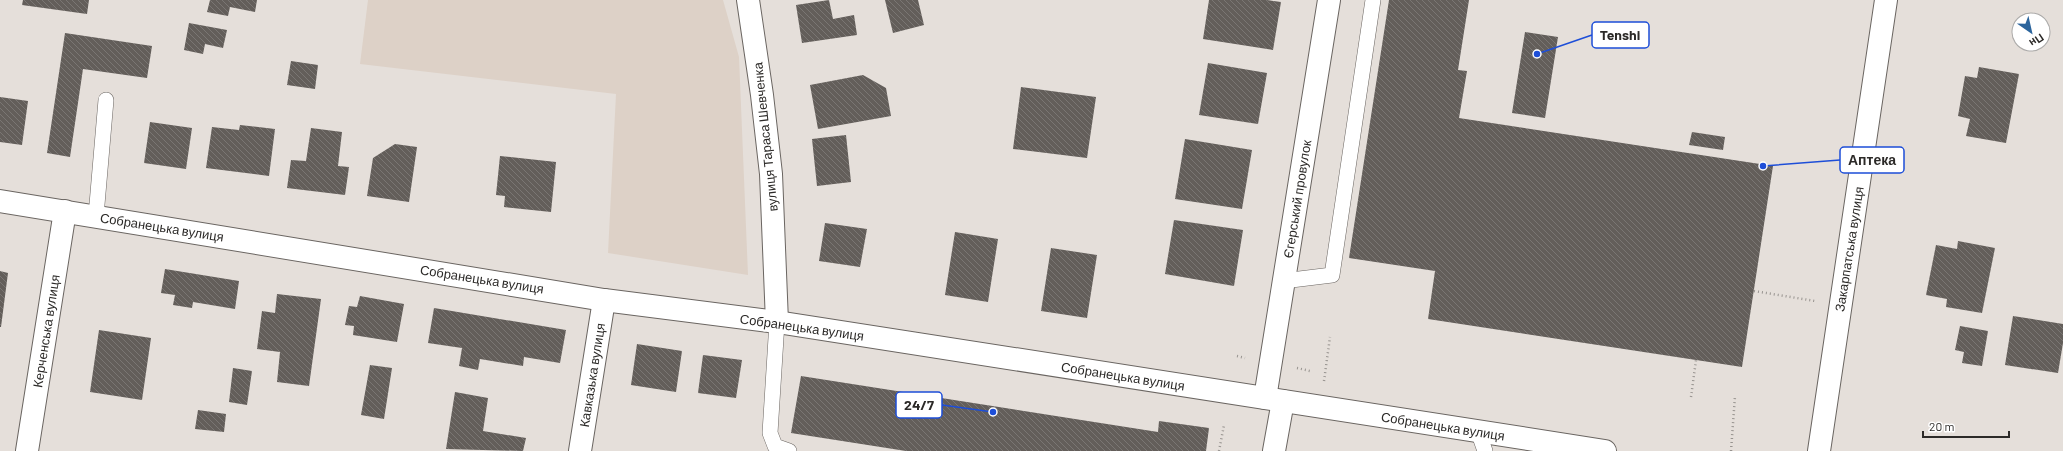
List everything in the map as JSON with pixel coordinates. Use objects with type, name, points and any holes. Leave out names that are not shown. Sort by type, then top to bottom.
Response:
[{"type":"street","name":"вулиця Тараса Шевченка","points":[[748,0],[762,95],[771,174],[777,322]]},
{"type":"street","name":"Єгерський провулок","points":[[1274,451],[1274,400],[1283,282],[1329,0]]},
{"type":"street","name":"Закарпатська вулиця","points":[[1819,451],[1886,0]]},
{"type":"street","name":"Собранецька вулиця","points":[[0,201],[604,300],[777,322],[1274,400],[1482,441],[1605,451]]},
{"type":"street","name":"Керченська вулиця","points":[[26,451],[65,211]]},
{"type":"street","name":"Кавказька вулиця","points":[[580,451],[604,300]]},
{"type":"lane","points":[[1283,282],[1332,275],[1373,0]]},
{"type":"lane","points":[[96,216],[106,100]]},
{"type":"lane","points":[[777,322],[770,433],[775,446],[789,451]]},
{"type":"path","points":[[1754,291],[1817,301]]},
{"type":"path","points":[[1324,381],[1330,337]]},
{"type":"path","points":[[1691,396],[1696,360]]},
{"type":"path","points":[[1731,451],[1735,396]]},
{"type":"path","points":[[1219,451],[1224,425]]},
{"type":"shaded area","points":[[368,0],[723,0],[739,57],[748,275],[608,253],[616,94],[360,64]]},
{"type":"building","points":[[23,0],[89,0],[87,14],[22,5]]},
{"type":"building","points":[[210,0],[257,0],[255,12],[230,7],[228,16],[207,12]]},
{"type":"building","points":[[829,0],[833,19],[854,15],[857,35],[802,43],[796,5]]},
{"type":"building","points":[[885,0],[918,0],[924,25],[893,33]]},
{"type":"building","points":[[1209,0],[1267,0],[1281,2],[1273,50],[1203,39]]},
{"type":"building","points":[[1389,0],[1469,0],[1458,70],[1467,71],[1459,118],[1773,166],[1742,367],[1428,319],[1435,271],[1349,258]]},
{"type":"building","points":[[189,23],[227,30],[223,48],[205,44],[203,54],[184,50]]},
{"type":"building","points":[[1525,32],[1558,37],[1545,118],[1512,113]]},
{"type":"building","points":[[65,33],[152,46],[147,78],[83,69],[70,157],[47,153]]},
{"type":"building","points":[[291,61],[318,65],[315,89],[287,85]]},
{"type":"building","points":[[1208,63],[1267,73],[1258,124],[1199,115]]},
{"type":"building","points":[[1979,67],[2019,74],[2006,143],[1966,136],[1970,119],[1958,116],[1965,76],[1977,78]]},
{"type":"building","points":[[863,75],[886,88],[891,116],[818,129],[810,85]]},
{"type":"building","points":[[1021,87],[1096,97],[1087,158],[1013,149]]},
{"type":"building","points":[[0,97],[28,101],[22,145],[0,142]]},
{"type":"building","points":[[150,122],[192,128],[186,169],[144,163]]},
{"type":"building","points":[[240,125],[275,129],[269,176],[206,168],[212,127],[239,130]]},
{"type":"building","points":[[311,128],[342,132],[338,166],[349,167],[345,195],[287,188],[291,160],[306,161]]},
{"type":"building","points":[[1692,132],[1725,137],[1723,150],[1689,145]]},
{"type":"building","points":[[846,135],[851,182],[817,186],[812,139]]},
{"type":"building","points":[[1185,139],[1252,150],[1242,209],[1175,199]]},
{"type":"building","points":[[395,144],[417,147],[409,202],[367,196],[373,158]]},
{"type":"building","points":[[500,156],[556,162],[551,212],[504,207],[505,196],[496,195]]},
{"type":"building","points":[[1174,220],[1243,230],[1234,286],[1165,274]]},
{"type":"building","points":[[825,223],[867,229],[860,267],[819,261]]},
{"type":"building","points":[[955,232],[998,239],[988,302],[945,295]]},
{"type":"building","points":[[1958,241],[1995,248],[1982,313],[1946,307],[1947,299],[1926,295],[1936,245],[1957,249]]},
{"type":"building","points":[[1051,248],[1097,255],[1087,318],[1041,311]]},
{"type":"building","points":[[165,269],[239,281],[235,309],[193,302],[192,308],[173,305],[175,295],[161,293]]},
{"type":"building","points":[[0,271],[8,273],[1,327],[0,327]]},
{"type":"building","points":[[277,294],[321,299],[309,386],[277,382],[280,352],[257,349],[262,311],[275,313]]},
{"type":"building","points":[[360,296],[404,304],[397,342],[353,335],[354,326],[345,325],[349,306],[357,307]]},
{"type":"building","points":[[434,308],[566,330],[560,363],[524,357],[523,366],[480,359],[478,370],[459,366],[462,348],[428,343]]},
{"type":"building","points":[[2013,316],[2063,324],[2063,343],[2058,373],[2005,365]]},
{"type":"building","points":[[1960,326],[1988,331],[1982,366],[1962,363],[1964,352],[1955,350]]},
{"type":"building","points":[[99,330],[151,338],[142,400],[90,392]]},
{"type":"building","points":[[637,344],[682,351],[676,392],[631,385]]},
{"type":"building","points":[[703,355],[742,360],[736,398],[698,393]]},
{"type":"building","points":[[370,365],[392,368],[384,419],[361,415]]},
{"type":"building","points":[[233,368],[252,371],[247,405],[229,402]]},
{"type":"building","points":[[801,376],[1158,432],[1159,421],[1209,428],[1206,451],[906,451],[791,433]]},
{"type":"building","points":[[455,392],[488,398],[483,431],[526,438],[523,451],[446,449]]},
{"type":"building","points":[[198,410],[226,414],[224,432],[195,429]]},
{"type":"place","name":"Tenshi","points":[[1537,54]]},
{"type":"place","name":"Аптека","points":[[1763,166]]},
{"type":"place","name":"24/7","points":[[993,412]]}]
